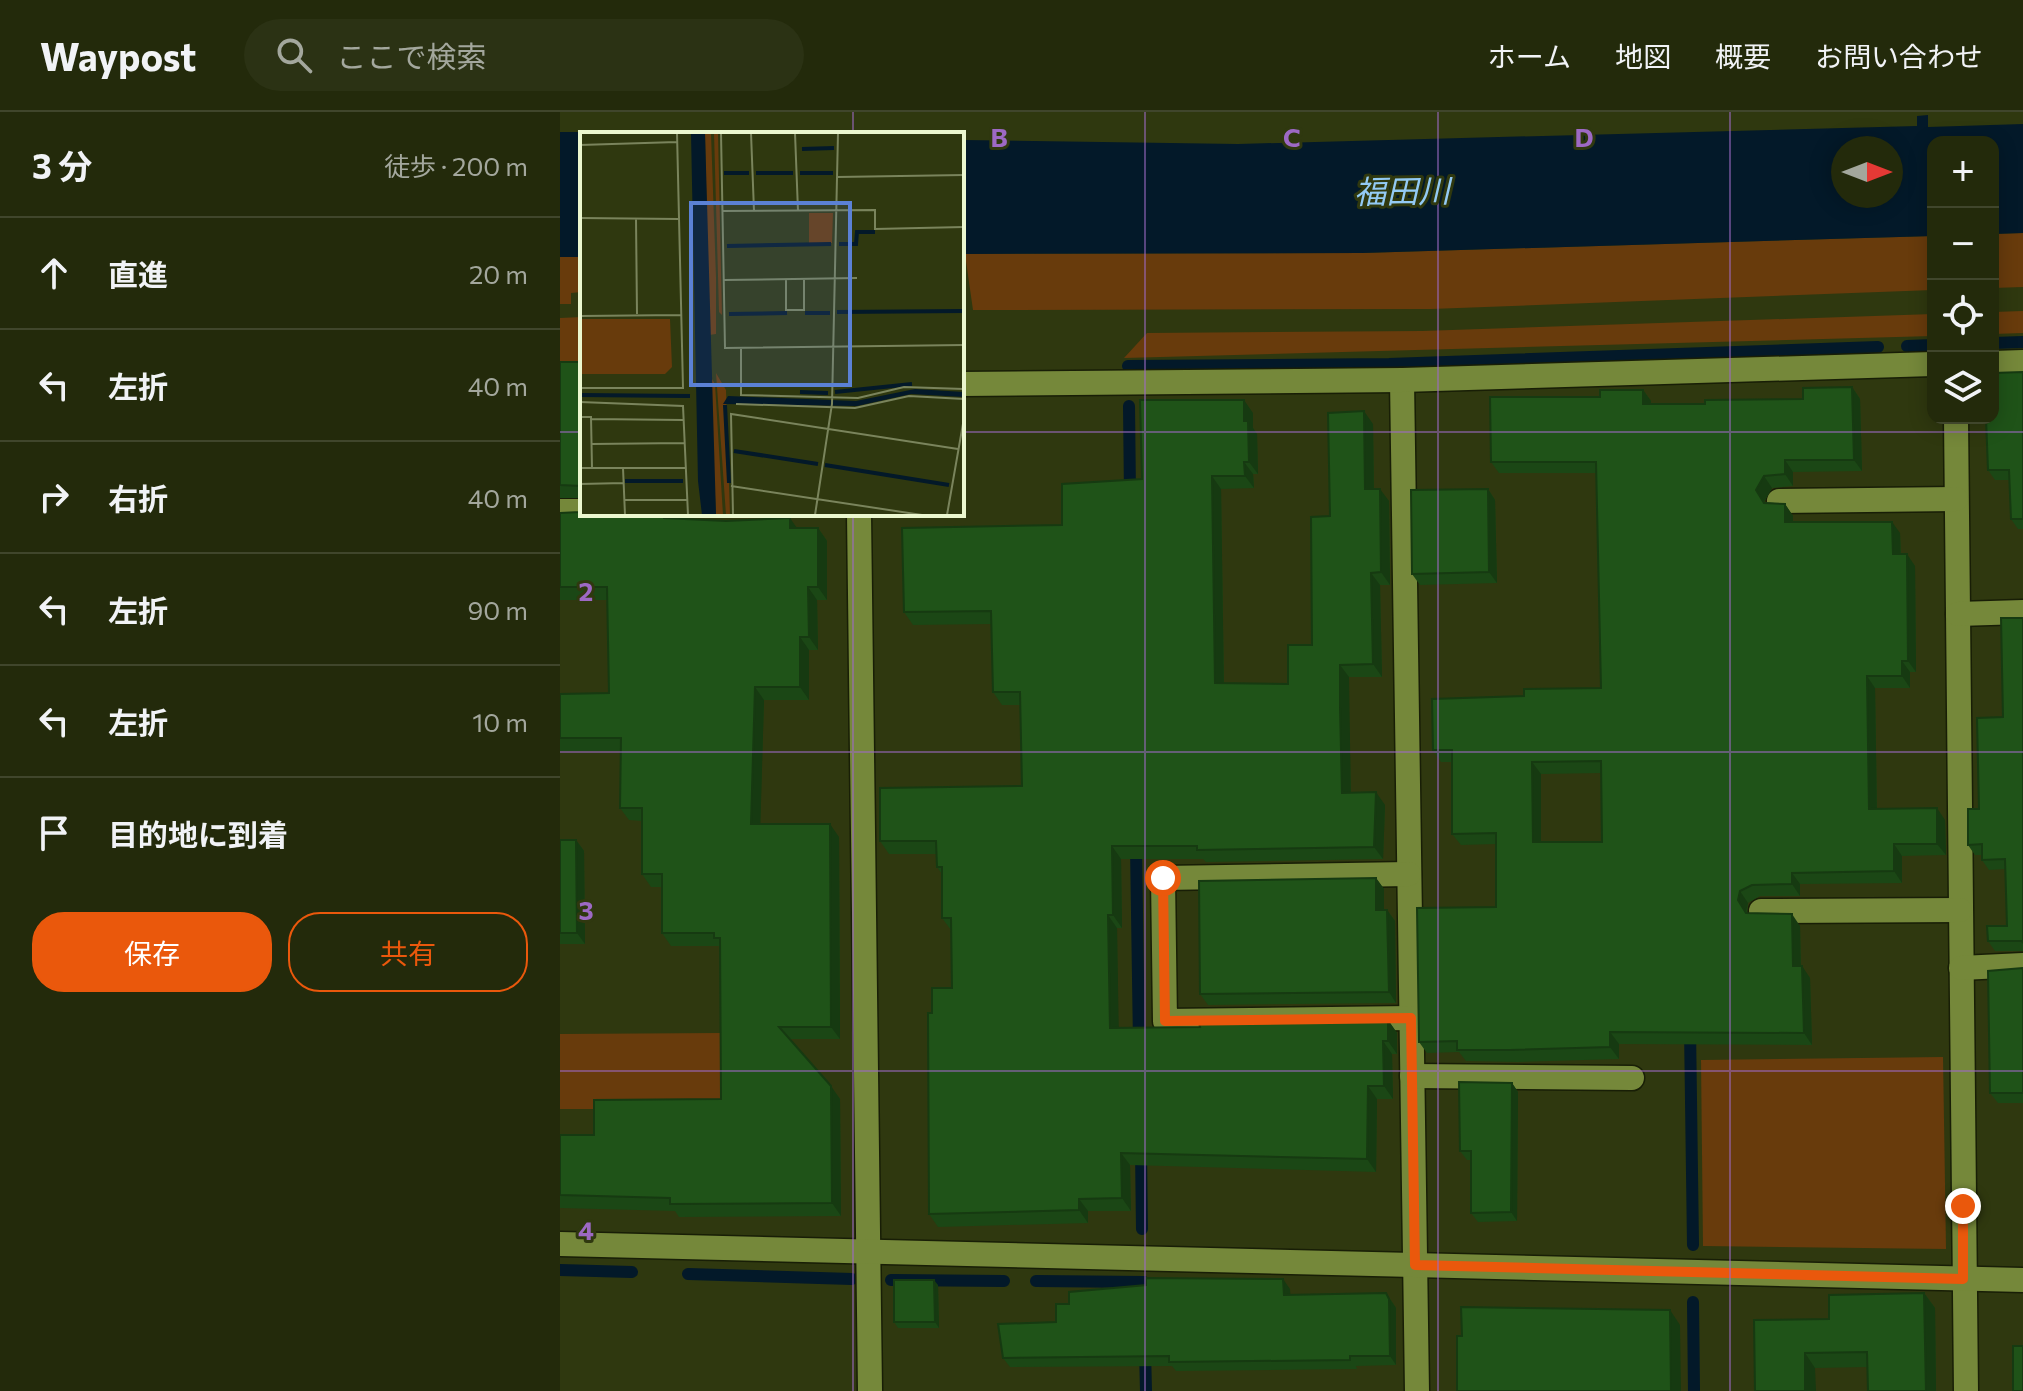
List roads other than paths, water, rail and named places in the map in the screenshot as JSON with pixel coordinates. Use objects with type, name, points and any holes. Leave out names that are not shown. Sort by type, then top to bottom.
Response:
[{"type":"street","points":[[1999,363],[2023,362]]},
{"type":"street","points":[[964,384],[1402,380],[1927,364]]},
{"type":"street","points":[[1402,380],[1417,1391]]},
{"type":"street","points":[[1956,424],[1966,1391]]},
{"type":"street","points":[[1779,501],[1956,499]]},
{"type":"street","points":[[859,516],[870,1391]]},
{"type":"street","points":[[1958,614],[2023,612]]},
{"type":"street","points":[[1409,874],[1163,878],[1164,957],[1165,1021],[1411,1018]]},
{"type":"street","points":[[1761,911],[1960,910]]},
{"type":"street","points":[[1961,968],[2023,965]]},
{"type":"street","points":[[1412,1076],[1632,1078]]},
{"type":"street","points":[[560,1244],[2023,1280]]},
{"type":"water","name":"福田川","points":[[1928,115],[1928,127],[2023,124],[2023,233],[1999,234],[1999,136],[1927,136],[1927,236],[1362,253],[964,254],[964,140],[1238,144],[1917,126],[1917,116]]},
{"type":"water","points":[[560,132],[580,132],[580,257],[560,257]]},
{"type":"waterway","points":[[1999,343],[2023,342]]},
{"type":"waterway","points":[[1907,346],[1927,345]]},
{"type":"waterway","points":[[1128,366],[1389,364],[1878,347]]},
{"type":"waterway","points":[[1129,406],[1130,495]]},
{"type":"waterway","points":[[1136,846],[1139,1043]]},
{"type":"waterway","points":[[1690,1028],[1693,1245]]},
{"type":"waterway","points":[[1141,1150],[1142,1229]]},
{"type":"waterway","points":[[560,1270],[632,1272]]},
{"type":"waterway","points":[[688,1274],[852,1279]]},
{"type":"waterway","points":[[891,1280],[1004,1281]]},
{"type":"waterway","points":[[1036,1281],[1144,1282],[1145,1300]]},
{"type":"waterway","points":[[1693,1302],[1694,1391]]},
{"type":"waterway","points":[[1145,1350],[1146,1391]]}]
